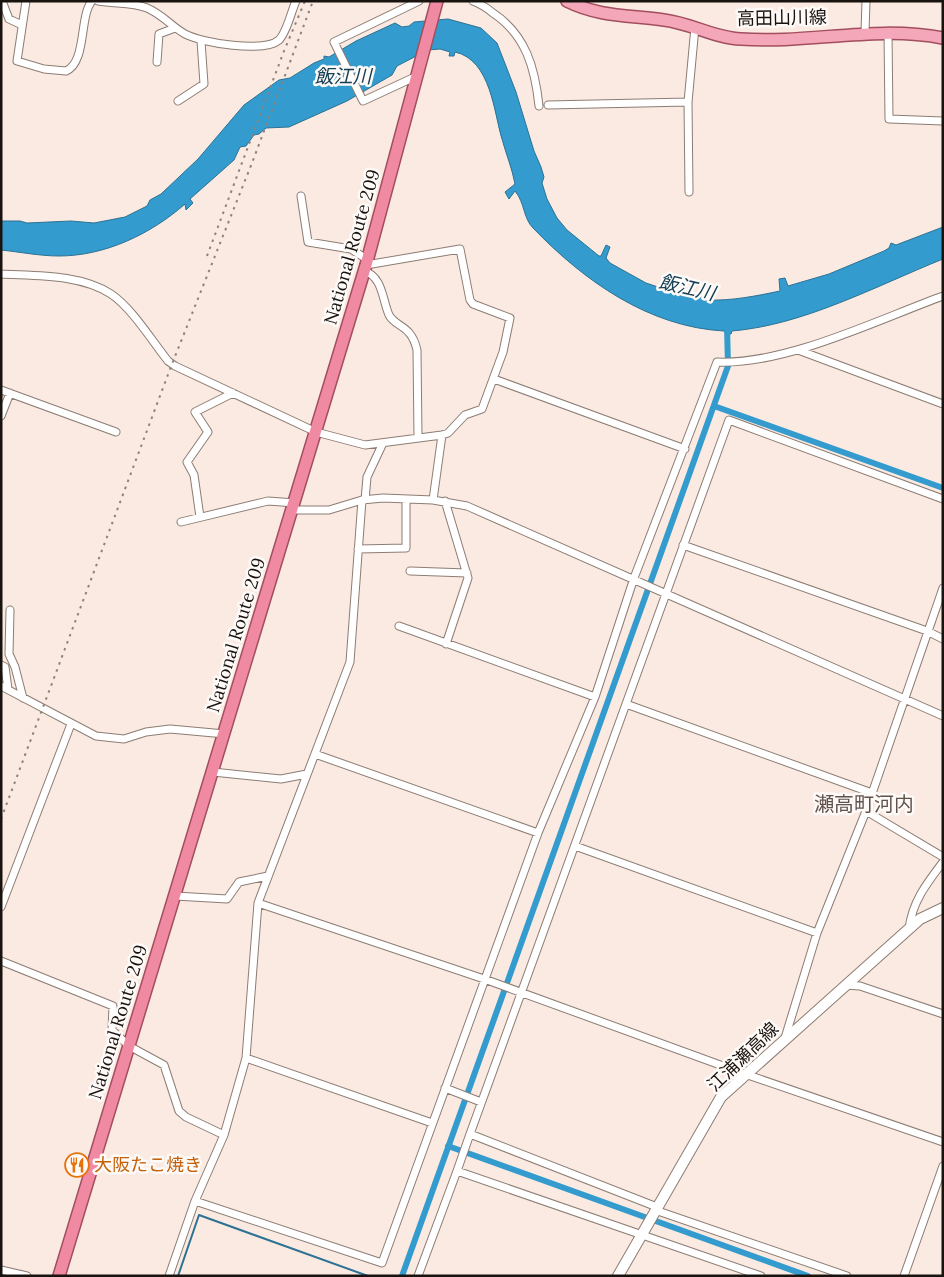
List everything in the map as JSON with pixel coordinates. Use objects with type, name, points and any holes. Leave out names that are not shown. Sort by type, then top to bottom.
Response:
[{"type":"highway","name":"National Route 209","points":[[59,1276],[366,265],[436,2]]},
{"type":"main road","name":"高田山川線","points":[[567,1],[596,13],[662,20],[741,39],[865,32],[920,34],[943,38]]},
{"type":"main road","name":"江浦瀬高線","points":[[618,1276],[710,1112],[726,1092],[920,919],[943,908]]},
{"type":"street","points":[[2,1],[9,19],[22,25]]},
{"type":"street","points":[[26,1],[16,59],[18,62],[44,69],[68,71],[73,66],[80,47],[88,8],[92,1]]},
{"type":"street","points":[[98,1],[147,8],[160,15],[175,28],[201,41],[222,44],[270,44],[280,39],[296,1]]},
{"type":"street","points":[[418,71],[363,101],[334,42],[419,1]]},
{"type":"street","points":[[473,1],[503,19],[524,45],[536,77],[539,106]]},
{"type":"street","points":[[865,32],[866,1]]},
{"type":"street","points":[[689,192],[688,102],[695,27]]},
{"type":"street","points":[[157,62],[159,34],[175,28]]},
{"type":"street","points":[[888,33],[889,119],[943,121]]},
{"type":"street","points":[[178,102],[204,84],[201,41]]},
{"type":"street","points":[[548,105],[688,102]]},
{"type":"street","points":[[301,196],[308,242],[351,249],[377,279],[390,317],[406,328],[415,342],[417,350],[418,438]]},
{"type":"street","points":[[1,274],[53,277],[99,288],[112,294],[126,308],[168,361],[316,432],[365,444],[448,433],[465,415],[482,409],[503,352],[510,318],[473,304],[460,249],[366,265]]},
{"type":"street","points":[[195,1201],[382,1263],[538,833],[595,697],[634,578],[685,449],[716,362],[733,363],[798,350],[943,296]]},
{"type":"street","points":[[798,350],[943,404]]},
{"type":"street","points":[[494,379],[685,449]]},
{"type":"street","points":[[1,390],[116,432]]},
{"type":"street","points":[[1,416],[10,393]]},
{"type":"street","points":[[200,517],[194,475],[187,462],[208,432],[195,412],[233,393]]},
{"type":"street","points":[[418,1276],[458,1171],[480,1101],[575,846],[664,592],[729,420],[943,499]]},
{"type":"street","points":[[433,500],[442,435]]},
{"type":"street","points":[[169,1276],[195,1201],[224,1135],[246,1058],[258,903],[350,662],[358,549],[367,477],[383,443]]},
{"type":"street","points":[[358,549],[406,548],[406,499]]},
{"type":"street","points":[[181,522],[268,501],[294,507],[329,510],[364,500],[433,500],[467,506],[634,578],[943,716]]},
{"type":"street","points":[[446,501],[468,578],[446,644]]},
{"type":"street","points":[[683,545],[927,631],[943,639]]},
{"type":"street","points":[[410,571],[467,573]]},
{"type":"street","points":[[785,1038],[817,933],[866,811],[943,588]]},
{"type":"street","points":[[10,610],[9,654],[15,667],[23,698]]},
{"type":"street","points":[[399,626],[595,697]]},
{"type":"street","points":[[1,665],[5,667],[4,688],[96,736],[124,739],[146,732],[170,729],[224,734]]},
{"type":"street","points":[[626,704],[872,794]]},
{"type":"street","points":[[1,907],[70,724]]},
{"type":"street","points":[[315,754],[538,833]]},
{"type":"street","points":[[213,772],[281,779],[306,774]]},
{"type":"street","points":[[866,811],[943,856]]},
{"type":"street","points":[[575,846],[817,933]]},
{"type":"street","points":[[909,929],[911,911],[923,888],[943,862]]},
{"type":"street","points":[[175,896],[228,899],[239,882],[268,876]]},
{"type":"street","points":[[258,903],[486,979],[745,1074],[943,1142]]},
{"type":"street","points":[[1,961],[113,1006],[112,1030],[129,1046],[164,1066],[179,1111],[186,1117],[224,1135]]},
{"type":"street","points":[[844,985],[860,986],[943,1014]]},
{"type":"street","points":[[246,1058],[432,1123]]},
{"type":"street","points":[[447,1088],[480,1101]]},
{"type":"street","points":[[470,1134],[656,1208],[847,1276]]},
{"type":"street","points":[[904,1276],[943,1166]]},
{"type":"street","points":[[458,1171],[643,1232],[761,1276]]},
{"type":"street","points":[[1,1270],[27,1276]]},
{"type":"water","name":"飯江川","points":[[448,19],[481,28],[497,43],[516,92],[534,151],[541,167],[544,177],[542,183],[547,199],[557,218],[567,230],[599,256],[601,256],[606,245],[610,247],[606,258],[610,263],[646,283],[691,298],[696,294],[706,300],[735,299],[762,295],[780,291],[779,279],[785,278],[788,286],[829,274],[884,251],[889,248],[891,243],[896,245],[943,227],[943,259],[813,313],[759,327],[732,331],[731,334],[726,334],[724,331],[696,328],[644,311],[596,283],[574,266],[533,228],[515,191],[509,199],[505,192],[515,184],[484,76],[467,57],[455,52],[454,56],[449,56],[450,52],[440,49],[428,50],[397,66],[392,75],[347,101],[289,127],[266,128],[259,134],[254,135],[246,146],[240,147],[234,160],[190,199],[193,203],[186,210],[185,204],[172,215],[142,234],[110,247],[76,255],[59,256],[1,250],[1,221],[27,223],[71,221],[94,223],[125,217],[147,206],[150,200],[161,194],[198,159],[244,105],[279,80],[290,78],[324,59],[324,56],[329,57],[356,41],[395,23],[402,27],[409,26],[414,22]]},
{"type":"waterway","points":[[402,1276],[728,366],[727,326]]},
{"type":"waterway","points":[[714,406],[943,488]]},
{"type":"waterway","points":[[448,1146],[808,1276]]},
{"type":"waterway","points":[[178,1276],[199,1215],[368,1276]]},
{"type":"railway","points":[[207,256],[284,51],[305,1]]},
{"type":"railway","points":[[1,819],[172,364],[252,163],[313,1]]},
{"type":"place","name":"大阪たこ焼き","points":[[77,1165]]},
{"type":"district","name":"瀬高町河内","points":[[864,804]]}]
